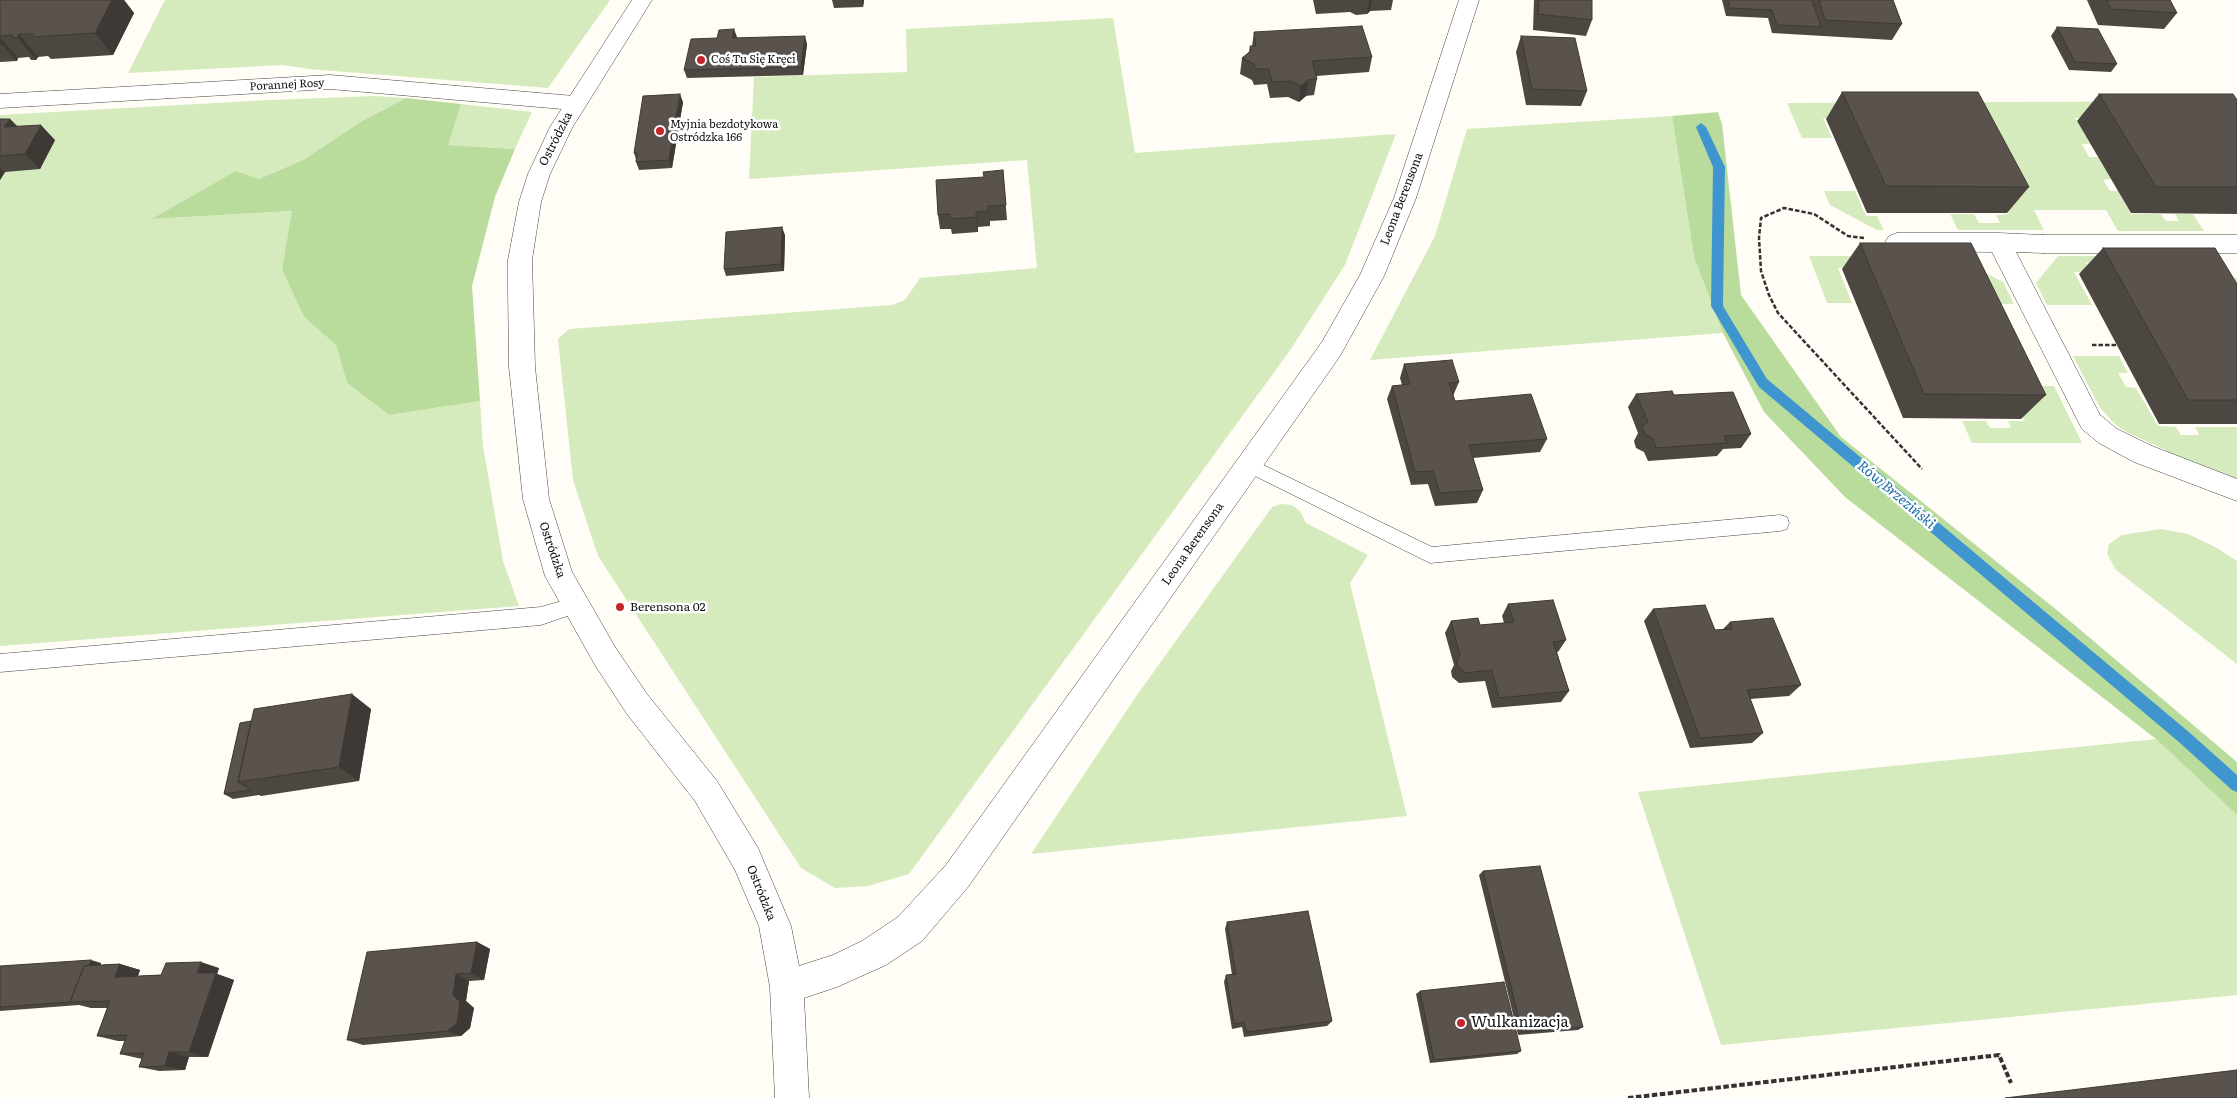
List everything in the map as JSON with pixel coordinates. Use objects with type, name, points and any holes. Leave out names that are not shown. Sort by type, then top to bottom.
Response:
[{"type":"street","name":"Ostródzka","points":[[642,0],[574,103],[556,136],[539,174],[530,202],[520,260],[522,367],[536,498],[559,576],[605,656],[637,704],[706,791],[747,859],[775,926],[787,987],[792,1098]]},
{"type":"street","name":"Leona Berensona","points":[[787,987],[837,970],[874,953],[910,929],[957,876],[1331,349],[1372,276],[1405,198],[1469,0]]},
{"type":"street","name":"Porannej Rosy","points":[[0,101],[330,82],[574,103]]},
{"type":"street","points":[[1897,242],[2237,244]]},
{"type":"street","points":[[1999,242],[2091,422],[2108,436],[2143,454],[2237,490]]},
{"type":"lane","points":[[1249,465],[1430,555],[1780,523]]},
{"type":"lane","points":[[0,663],[541,616],[576,604]]},
{"type":"path","points":[[1897,242],[1848,236],[1814,214],[1784,208],[1761,218],[1759,238],[1761,271],[1769,295],[1778,313],[1922,469]]},
{"type":"path","points":[[1628,1098],[1999,1055],[2011,1083]]},
{"type":"green space","points":[[165,0],[610,0],[548,88],[309,69],[283,65],[128,73]]},
{"type":"green space","points":[[1113,18],[1135,153],[1396,134],[1345,265],[1291,349],[909,874],[868,886],[835,888],[801,868],[598,556],[573,480],[558,339],[569,329],[892,305],[905,300],[920,278],[1037,268],[1027,160],[749,179],[754,77],[907,72],[906,29]]},
{"type":"green space","points":[[375,96],[406,98],[362,121],[303,160],[259,179],[153,219],[293,211],[282,270],[304,317],[336,345],[347,383],[389,415],[480,401],[483,446],[503,561],[519,606],[0,646],[0,115]]},
{"type":"green space","points":[[406,98],[461,104],[448,145],[515,149],[495,197],[472,286],[480,401],[389,415],[347,383],[336,345],[304,317],[282,270],[292,211],[152,219],[236,171],[259,179],[303,160],[362,121]]},
{"type":"green space","points":[[2224,101],[2096,118],[2075,118],[2090,144],[2082,144],[2089,157],[2098,157],[2111,179],[2103,180],[2110,191],[2118,191],[2131,214],[2161,214],[2166,221],[2179,221],[2175,214],[2193,214],[2204,231],[2118,231],[2106,210],[2034,210],[2044,230],[1958,230],[1950,214],[1974,214],[1979,223],[2000,223],[1996,215],[2009,214],[1997,191],[1841,117],[1823,118],[1832,138],[1802,138],[1787,103]]},
{"type":"green space","points":[[461,104],[532,112],[515,149],[447,145]]},
{"type":"green space","points":[[1718,112],[1722,124],[1741,295],[1841,437],[2058,611],[2237,762],[2237,815],[2156,739],[1845,497],[1764,412],[1723,333],[1694,257],[1672,116]]},
{"type":"green space","points":[[1672,116],[1694,257],[1723,333],[1370,360],[1435,236],[1467,129]]},
{"type":"green space","points":[[1824,191],[1855,191],[1866,216],[1877,216],[1884,230],[1877,230],[1830,205]]},
{"type":"green space","points":[[1809,256],[1953,256],[2003,282],[2014,304],[1969,304],[1854,267],[1838,268],[1852,303],[1827,303]]},
{"type":"green space","points":[[2058,256],[2210,256],[2223,278],[2237,278],[2237,352],[2102,263],[2086,263],[2091,272],[2074,272],[2092,305],[2047,305],[2036,283]]},
{"type":"green space","points":[[2073,356],[2119,356],[2128,373],[2118,373],[2126,387],[2136,388],[2158,426],[2176,427],[2181,435],[2199,435],[2195,427],[2237,427],[2237,479],[2170,454],[2164,449],[2126,432],[2115,424],[2100,408]]},
{"type":"green space","points":[[2008,386],[2054,386],[2082,443],[1972,443],[1962,421],[1986,421],[1990,428],[2011,428],[2008,421],[2025,421]]},
{"type":"green space","points":[[1281,504],[1292,505],[1300,511],[1306,523],[1368,555],[1350,583],[1407,816],[1031,854],[1137,695],[1272,507]]},
{"type":"green space","points":[[2161,529],[2188,534],[2217,548],[2237,561],[2237,664],[2116,570],[2107,554],[2109,544],[2122,535]]},
{"type":"green space","points":[[2156,739],[2237,815],[2237,995],[1721,1045],[1638,792]]},
{"type":"building","points":[[0,0],[112,0],[95,33],[31,37],[33,34],[19,34],[17,37],[11,38],[13,35],[0,36]]},
{"type":"building","points":[[1539,0],[1592,0],[1592,20],[1538,14]]},
{"type":"building","points":[[1728,0],[1812,0],[1821,27],[1777,25],[1772,10],[1730,8]]},
{"type":"building","points":[[1819,0],[1893,0],[1902,24],[1825,20]]},
{"type":"building","points":[[2106,0],[2170,0],[2177,13],[2111,9]]},
{"type":"building","points":[[1362,26],[1372,57],[1312,61],[1317,79],[1308,80],[1301,86],[1291,81],[1272,82],[1269,69],[1255,69],[1254,64],[1242,58],[1251,51],[1250,46],[1256,46],[1254,32]]},
{"type":"building","points":[[2057,27],[2098,29],[2117,64],[2075,62]]},
{"type":"building","points":[[734,29],[732,38],[805,36],[801,67],[684,70],[691,39],[717,38],[719,30]]},
{"type":"building","points":[[1521,36],[1575,38],[1587,91],[1532,89]]},
{"type":"building","points":[[1842,92],[1978,92],[2029,187],[1886,186]]},
{"type":"building","name":"Myjnia bezdotykowa Ostródzka 166","points":[[680,94],[669,160],[636,162],[637,153],[634,153],[643,96]]},
{"type":"building","points":[[2099,94],[2233,94],[2237,100],[2237,187],[2156,187]]},
{"type":"building","points":[[0,119],[10,119],[4,127],[41,125],[25,154],[0,156]]},
{"type":"building","points":[[1003,170],[1006,205],[988,206],[988,211],[976,212],[976,217],[950,219],[950,214],[938,215],[936,180],[984,177],[983,172]]},
{"type":"building","points":[[782,227],[781,264],[724,269],[726,232]]},
{"type":"building","points":[[1860,243],[1971,243],[2046,395],[1924,394]]},
{"type":"building","points":[[2103,248],[2215,248],[2237,284],[2237,400],[2188,400]]},
{"type":"building","points":[[1452,360],[1459,382],[1449,383],[1455,401],[1531,394],[1547,439],[1469,445],[1483,490],[1440,493],[1433,471],[1415,472],[1392,386],[1410,384],[1404,364]]},
{"type":"building","points":[[1672,391],[1674,395],[1733,392],[1751,434],[1724,436],[1727,443],[1656,448],[1653,439],[1645,434],[1642,427],[1648,422],[1636,394]]},
{"type":"building","points":[[1553,600],[1566,640],[1553,642],[1569,691],[1499,698],[1492,670],[1465,673],[1458,666],[1457,660],[1460,655],[1451,621],[1478,618],[1480,625],[1514,622],[1508,604]]},
{"type":"building","points":[[1705,605],[1715,630],[1732,629],[1730,622],[1773,618],[1801,685],[1747,690],[1763,733],[1700,738],[1653,609]]},
{"type":"building","points":[[352,694],[339,767],[238,782],[254,709]]},
{"type":"building","points":[[251,721],[238,782],[251,790],[224,794],[240,723]]},
{"type":"building","points":[[1540,866],[1583,1027],[1522,1032],[1483,871]]},
{"type":"building","points":[[1308,911],[1332,1021],[1247,1032],[1244,1022],[1234,1024],[1226,975],[1236,974],[1227,922]]},
{"type":"building","points":[[477,942],[471,973],[456,974],[453,995],[460,1002],[457,1023],[447,1031],[347,1040],[367,952]]},
{"type":"building","points":[[91,960],[89,965],[84,966],[70,1002],[0,1007],[0,966]]},
{"type":"building","points":[[201,962],[197,973],[216,973],[189,1052],[169,1052],[165,1066],[139,1067],[144,1053],[120,1054],[127,1035],[97,1036],[110,1001],[70,1002],[84,966],[120,964],[115,977],[119,977],[161,975],[166,963]]},
{"type":"building","points":[[1504,982],[1521,1051],[1434,1060],[1420,991]]},
{"type":"building","points":[[2237,1070],[2237,1098],[2005,1098]]},
{"type":"waterway","name":"Rów Brzeziński","points":[[1701,127],[1719,167],[1717,306],[1763,383],[2185,738],[2237,785]]},
{"type":"place","name":"Coś Tu Się Kręci","points":[[701,60]]},
{"type":"place","name":"Myjnia bezdotykowa Ostródzka 166","points":[[660,131]]},
{"type":"place","name":"Berensona 02","points":[[620,607]]},
{"type":"place","name":"Wulkanizacja","points":[[1461,1023]]}]
